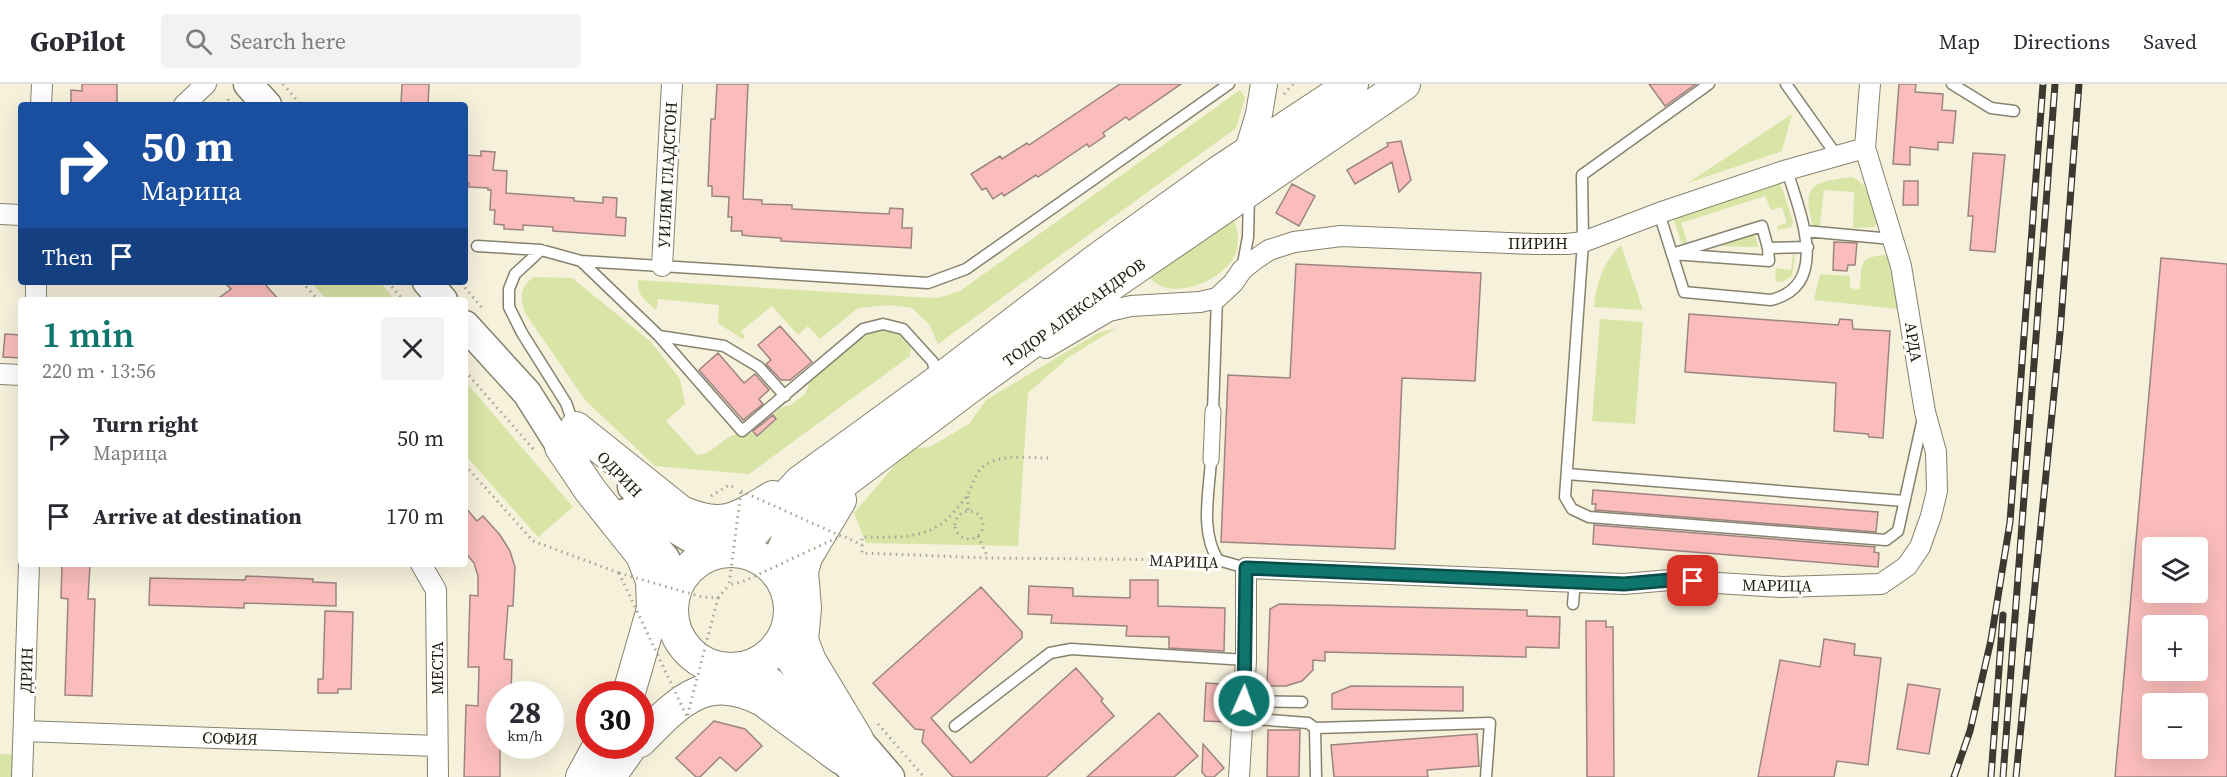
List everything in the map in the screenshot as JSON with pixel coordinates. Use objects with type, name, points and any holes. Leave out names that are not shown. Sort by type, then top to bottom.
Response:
[{"type":"main road","name":"ТОДОР АЛЕКСАНДРОВ","points":[[723,551],[749,537],[800,482],[936,383],[1098,259],[1247,154],[1352,84]]},
{"type":"main road","name":"ТОДОР АЛЕКСАНДРОВ","points":[[777,572],[784,548],[797,526],[833,490],[1116,281],[1404,84]]},
{"type":"main road","points":[[226,90],[259,102]]},
{"type":"main road","points":[[430,285],[440,297]]},
{"type":"main road","name":"ОДРИН","points":[[468,328],[527,393],[557,442],[661,553],[672,568],[677,584]]},
{"type":"main road","points":[[557,442],[681,512],[709,522],[735,519],[800,482]]},
{"type":"main road","points":[[557,442],[590,490],[642,555],[652,580],[653,609],[631,681]]},
{"type":"main road","name":"ОДРИН","points":[[557,442],[660,515],[691,540],[723,551]]},
{"type":"main road","points":[[852,758],[802,640],[805,608],[802,571],[806,557],[858,472]]},
{"type":"main road","points":[[654,712],[681,679],[698,667],[734,669],[748,666],[768,656],[783,639],[790,617],[788,593],[777,572],[757,556],[723,551],[692,565],[677,584],[673,596],[672,621],[677,636],[697,659],[711,666]]},
{"type":"main road","points":[[635,681],[672,621]]},
{"type":"main road","points":[[783,639],[789,658],[852,758]]},
{"type":"main road","points":[[748,666],[771,682],[852,758]]},
{"type":"main road","points":[[654,727],[673,707],[688,696],[720,689],[734,690],[763,700],[852,758],[890,777]]},
{"type":"main road","points":[[582,777],[613,759]]},
{"type":"street","points":[[41,102],[42,84]]},
{"type":"street","name":"УИЛЯМ ГЛАДСТОН","points":[[662,266],[672,84]]},
{"type":"street","points":[[1247,154],[1259,114],[1264,84]]},
{"type":"street","name":"АРДА","points":[[1870,84],[1865,148],[1901,266],[1925,412],[1936,452],[1936,491],[1931,516],[1920,547],[1907,566],[1881,584]]},
{"type":"street","points":[[192,102],[226,90]]},
{"type":"street","name":"ПИРИН","points":[[1217,298],[1233,283],[1242,270],[1269,249],[1294,242],[1341,237],[1534,244],[1583,242],[1659,213],[1787,170],[1865,148]]},
{"type":"street","points":[[0,214],[18,215]]},
{"type":"street","points":[[971,386],[1027,359],[1109,312],[1131,306],[1200,302],[1217,298]]},
{"type":"street","points":[[0,374],[18,375]]},
{"type":"street","points":[[1211,460],[1213,411]]},
{"type":"street","name":"ДРИН","points":[[22,777],[29,567]]},
{"type":"street","name":"МЕСТА","points":[[423,567],[436,590],[438,777]]},
{"type":"street","points":[[1239,777],[1246,660],[1246,568]]},
{"type":"street","name":"МАРИЦА","points":[[1246,568],[1624,584],[1670,580],[1782,587],[1881,584]]},
{"type":"street","name":"СОФИЯ","points":[[24,732],[437,746]]},
{"type":"lane","points":[[477,246],[541,250],[581,261],[928,283],[966,269],[1229,84]]},
{"type":"lane","points":[[1709,84],[1582,175],[1583,242],[1565,497],[1572,509],[1589,517],[1886,540],[1898,531],[1925,412]]},
{"type":"lane","points":[[1786,84],[1837,156]]},
{"type":"lane","points":[[1952,84],[1991,108],[2014,111]]},
{"type":"lane","points":[[1659,213],[1684,292],[1771,300],[1791,292],[1798,285],[1803,277],[1808,247],[1787,170]]},
{"type":"lane","points":[[1242,270],[1248,237],[1249,188]]},
{"type":"lane","points":[[1762,226],[1769,261],[1672,255],[1762,226]]},
{"type":"lane","points":[[1805,231],[1892,239]]},
{"type":"lane","points":[[1768,248],[1808,247]]},
{"type":"lane","points":[[541,250],[514,274],[509,288],[509,307],[522,333],[566,403],[557,442]]},
{"type":"lane","points":[[581,261],[659,336],[742,431],[863,329],[883,324],[903,329],[933,362],[936,383]]},
{"type":"lane","points":[[1213,411],[1217,298]]},
{"type":"lane","points":[[659,336],[724,346],[759,367],[785,396]]},
{"type":"lane","points":[[1211,460],[1207,528],[1211,549],[1218,560]]},
{"type":"lane","points":[[1567,474],[1904,501]]},
{"type":"lane","name":"МАРИЦА","points":[[1218,560],[1246,568]]},
{"type":"lane","points":[[1573,604],[1575,581]]},
{"type":"lane","points":[[955,726],[1050,653],[1071,649],[1246,660]]},
{"type":"lane","points":[[1243,709],[1302,702]]},
{"type":"lane","points":[[1243,709],[1308,723],[1315,728],[1490,723],[1486,777]]},
{"type":"lane","points":[[1315,728],[1316,777]]},
{"type":"path","points":[[283,84],[299,102]]},
{"type":"path","points":[[305,285],[315,297]]},
{"type":"path","points":[[390,285],[400,297]]},
{"type":"path","points":[[468,373],[557,442]]},
{"type":"path","points":[[703,501],[729,485],[862,545],[862,537],[913,536],[937,528],[968,494],[980,469],[990,462],[1019,457],[1048,458]]},
{"type":"path","points":[[468,468],[533,541],[619,573],[702,597],[718,598]]},
{"type":"path","points":[[619,573],[687,717],[718,598],[729,585],[741,491]]},
{"type":"path","points":[[968,494],[968,511]]},
{"type":"path","points":[[972,510],[979,514],[983,521],[982,530],[978,536],[970,539],[956,532],[954,524],[957,516],[963,511],[972,510]]},
{"type":"path","points":[[729,585],[742,582],[841,536]]},
{"type":"path","points":[[978,536],[988,558]]},
{"type":"path","name":"МАРИЦА","points":[[862,545],[862,553],[988,558],[1218,560]]},
{"type":"path","points":[[638,574],[640,583]]},
{"type":"path","points":[[636,627],[644,609]]},
{"type":"green space","points":[[1240,90],[1245,97],[1236,128],[938,344],[929,324],[912,308],[890,305],[858,308],[820,339],[808,326],[798,335],[772,306],[741,331],[745,337],[742,339],[718,323],[719,305],[658,299],[656,310],[642,297],[639,290],[638,280],[938,298],[960,291]]},
{"type":"green space","points":[[1792,114],[1782,151],[1688,183]]},
{"type":"green space","points":[[1852,177],[1863,185],[1870,196],[1877,223],[1874,227],[1853,228],[1854,192],[1824,190],[1820,225],[1818,228],[1813,226],[1809,201],[1813,188],[1828,181]]},
{"type":"green space","points":[[1780,183],[1793,221],[1791,227],[1778,230],[1777,226],[1787,223],[1782,207],[1771,210],[1765,196],[1681,223],[1687,242],[1682,244],[1673,218]]},
{"type":"green space","points":[[1232,213],[1237,228],[1238,244],[1229,265],[1219,274],[1206,281],[1178,289],[1154,282],[1147,272]]},
{"type":"green space","points":[[1755,234],[1758,247],[1719,246]]},
{"type":"green space","points":[[1781,241],[1794,242],[1796,248],[1792,276],[1782,282],[1775,281],[1776,268],[1791,270],[1794,246],[1781,243]]},
{"type":"green space","points":[[1621,245],[1643,310],[1594,307],[1602,273],[1610,258]]},
{"type":"green space","points":[[1885,255],[1888,259],[1898,309],[1814,300],[1820,274],[1850,276],[1850,287],[1856,290],[1860,288],[1862,268],[1866,260]]},
{"type":"green space","points":[[533,277],[572,278],[650,341],[680,379],[685,404],[666,421],[697,455],[711,451],[732,436],[751,433],[782,407],[791,405],[805,394],[810,382],[864,334],[886,328],[895,331],[906,338],[911,347],[910,356],[749,474],[655,466],[585,400],[525,313],[522,302],[523,289]]},
{"type":"green space","points":[[314,285],[382,285],[392,297],[324,297]]},
{"type":"green space","points":[[1600,319],[1643,322],[1635,424],[1592,421]]},
{"type":"green space","points":[[1116,328],[1069,357],[1028,393],[1018,546],[866,543],[854,513],[909,449],[930,447],[969,424],[986,400],[1098,333]]},
{"type":"green space","points":[[468,384],[573,507],[538,537],[468,458]]},
{"type":"green space","points":[[0,754],[22,755],[22,777],[0,777]]},
{"type":"building","points":[[82,84],[117,84],[117,102],[71,102],[71,90],[82,91]]},
{"type":"building","points":[[402,84],[429,84],[428,102],[401,102]]},
{"type":"building","points":[[717,84],[748,84],[743,199],[762,200],[762,204],[792,205],[792,209],[889,214],[890,208],[903,209],[902,228],[912,228],[911,248],[781,241],[781,238],[742,235],[742,231],[731,231],[732,217],[728,217],[729,197],[712,196],[712,186],[708,186],[711,119],[715,119]]},
{"type":"building","points":[[1120,84],[1181,84],[1129,120],[1126,117],[1103,133],[1105,136],[1089,147],[1087,144],[1038,177],[1036,175],[1004,196],[1002,193],[993,199],[986,188],[982,190],[971,174],[1000,156],[1002,159],[1027,143],[1029,145]]},
{"type":"building","points":[[1649,84],[1696,84],[1665,106]]},
{"type":"building","points":[[1899,84],[1916,84],[1915,92],[1943,94],[1942,110],[1956,111],[1953,143],[1938,142],[1938,150],[1910,147],[1910,165],[1893,164]]},
{"type":"building","points":[[1401,141],[1411,180],[1399,192],[1392,162],[1355,184],[1347,170],[1388,146],[1387,143]]},
{"type":"building","points":[[481,151],[495,152],[493,170],[507,171],[506,193],[574,198],[574,201],[603,203],[603,197],[617,198],[616,217],[626,218],[625,236],[553,231],[553,227],[523,225],[523,230],[504,229],[504,225],[494,224],[495,210],[490,210],[491,190],[469,187],[468,183],[468,155],[481,156]]},
{"type":"building","points":[[1973,153],[2005,155],[1995,252],[1970,250],[1973,216],[1968,216]]},
{"type":"building","points":[[1904,181],[1918,181],[1918,205],[1903,205]]},
{"type":"building","points":[[1292,184],[1315,196],[1299,226],[1276,213]]},
{"type":"building","points":[[1834,242],[1857,243],[1855,265],[1848,265],[1847,271],[1833,270]]},
{"type":"building","points":[[2161,258],[2227,264],[2227,777],[2115,777]]},
{"type":"building","points":[[1296,264],[1481,273],[1475,381],[1402,378],[1395,549],[1221,542],[1228,375],[1290,378]]},
{"type":"building","points":[[227,285],[266,285],[276,297],[220,297],[231,289]]},
{"type":"building","points":[[1689,314],[1838,325],[1840,319],[1852,320],[1853,329],[1890,331],[1883,438],[1869,437],[1868,434],[1834,431],[1836,383],[1685,372]]},
{"type":"building","points":[[780,326],[812,362],[790,380],[781,380],[766,364],[771,360],[758,345]]},
{"type":"building","points":[[5,334],[18,335],[18,358],[3,357]]},
{"type":"building","points":[[718,353],[744,383],[755,374],[769,390],[759,399],[763,404],[743,420],[699,370]]},
{"type":"building","points":[[773,415],[776,419],[757,436],[753,431]]},
{"type":"building","points":[[1593,490],[1878,512],[1876,532],[1595,510],[1596,504],[1592,504]]},
{"type":"building","points":[[468,510],[477,521],[483,516],[500,535],[510,551],[515,567],[513,606],[508,606],[504,659],[512,660],[511,681],[486,681],[486,759],[500,759],[500,777],[464,777],[466,705],[478,706],[479,667],[468,667],[470,595],[478,596],[478,576],[474,563],[468,556]]},
{"type":"building","points":[[1594,525],[1875,547],[1874,552],[1879,553],[1878,567],[1593,544]]},
{"type":"building","points":[[62,567],[90,567],[88,599],[95,599],[92,696],[65,695],[68,599],[61,598]]},
{"type":"building","points":[[246,576],[313,579],[313,582],[336,583],[336,606],[244,603],[244,608],[149,605],[150,578],[245,580]]},
{"type":"building","points":[[1130,580],[1158,580],[1158,606],[1225,608],[1224,651],[1169,648],[1169,637],[1126,636],[1127,626],[1051,623],[1052,615],[1028,614],[1029,586],[1073,588],[1073,596],[1130,598]]},
{"type":"building","points":[[981,587],[1022,632],[1022,638],[931,718],[971,763],[1076,668],[1103,699],[1101,701],[1114,716],[1046,777],[953,777],[922,742],[924,730],[915,729],[873,683]]},
{"type":"building","points":[[1279,604],[1527,610],[1527,616],[1560,617],[1559,648],[1526,647],[1526,657],[1325,652],[1325,661],[1313,660],[1313,670],[1302,681],[1286,686],[1267,686],[1270,609]]},
{"type":"building","points":[[325,611],[353,612],[351,689],[338,689],[338,693],[318,693],[318,679],[323,679]]},
{"type":"building","points":[[1586,621],[1606,621],[1606,627],[1613,627],[1614,777],[1587,777]]},
{"type":"building","points":[[1824,639],[1855,644],[1854,655],[1881,658],[1868,765],[1837,761],[1834,777],[1758,777],[1780,660],[1820,667]]},
{"type":"building","points":[[1206,683],[1232,685],[1230,722],[1204,721]]},
{"type":"building","points":[[1908,684],[1940,689],[1929,754],[1897,749]]},
{"type":"building","points":[[1351,686],[1463,687],[1463,711],[1332,709],[1332,694]]},
{"type":"building","points":[[1159,713],[1198,756],[1174,777],[1087,777]]},
{"type":"building","points":[[714,721],[745,729],[762,746],[736,771],[720,757],[700,777],[696,777],[676,758]]},
{"type":"building","points":[[1268,730],[1300,730],[1299,777],[1267,777]]},
{"type":"building","points":[[1477,734],[1479,766],[1427,770],[1428,777],[1334,777],[1331,745]]},
{"type":"building","points":[[1203,744],[1224,768],[1214,777],[1206,777],[1202,772]]},
{"type":"railway","points":[[1954,777],[1970,731],[1991,640],[2010,522],[2043,84]]},
{"type":"railway","points":[[2003,777],[2055,84]]},
{"type":"railway","points":[[2016,777],[2060,333],[2079,84]]},
{"type":"railway","points":[[1991,777],[2003,615]]},
{"type":"route","points":[[1244,701],[1246,568],[1624,584],[1670,580],[1693,581]]}]
